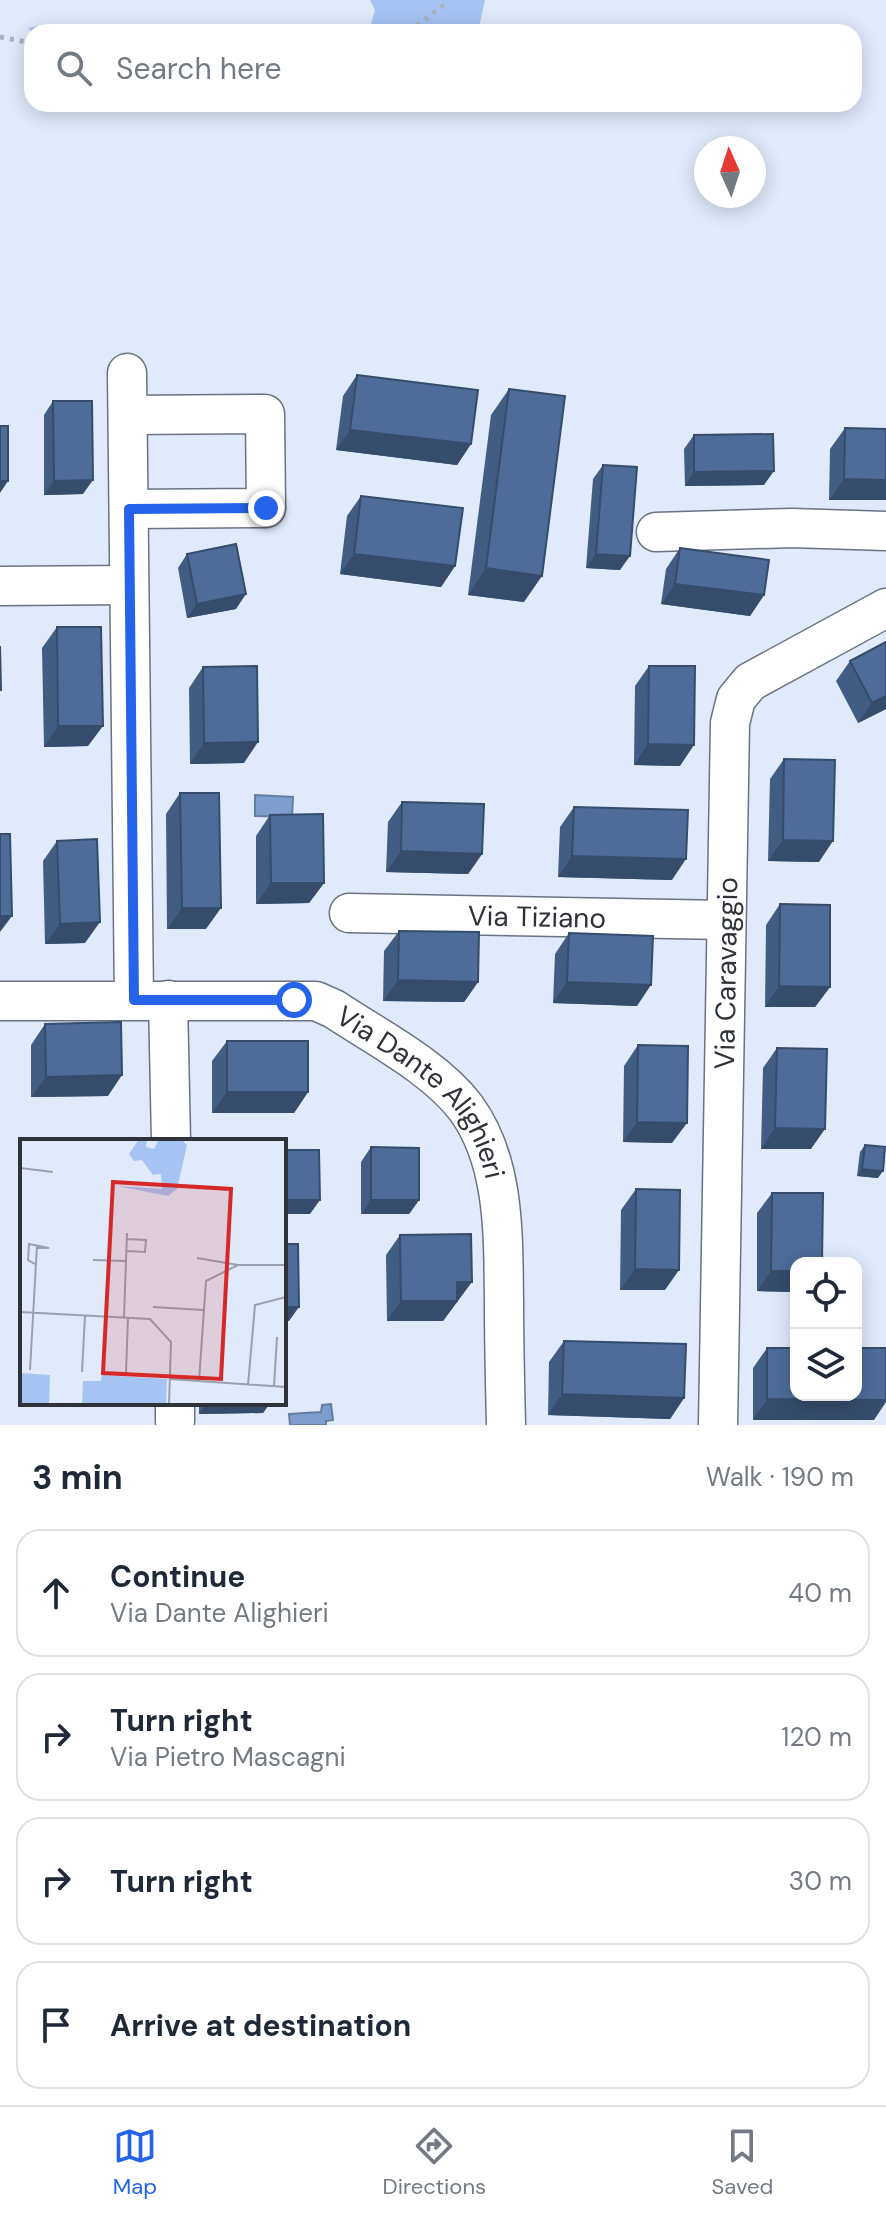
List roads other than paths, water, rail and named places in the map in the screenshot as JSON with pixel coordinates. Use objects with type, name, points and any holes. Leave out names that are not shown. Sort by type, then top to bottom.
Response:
[{"type":"street","points":[[127,373],[129,585],[151,1000],[171,1139]]},
{"type":"street","points":[[128,415],[265,414],[266,508],[129,509]]},
{"type":"street","points":[[656,532],[792,528],[886,531]]},
{"type":"street","points":[[0,586],[129,585]]},
{"type":"street","name":"Via Caravaggio","points":[[718,1425],[730,723],[736,699],[750,682],[886,608]]},
{"type":"street","name":"Via Tiziano","points":[[349,913],[725,920]]},
{"type":"street","name":"Via Dante Alighieri","points":[[0,1001],[316,1001],[334,1009],[438,1079],[465,1107],[481,1133],[494,1170],[502,1223],[506,1425]]}]
